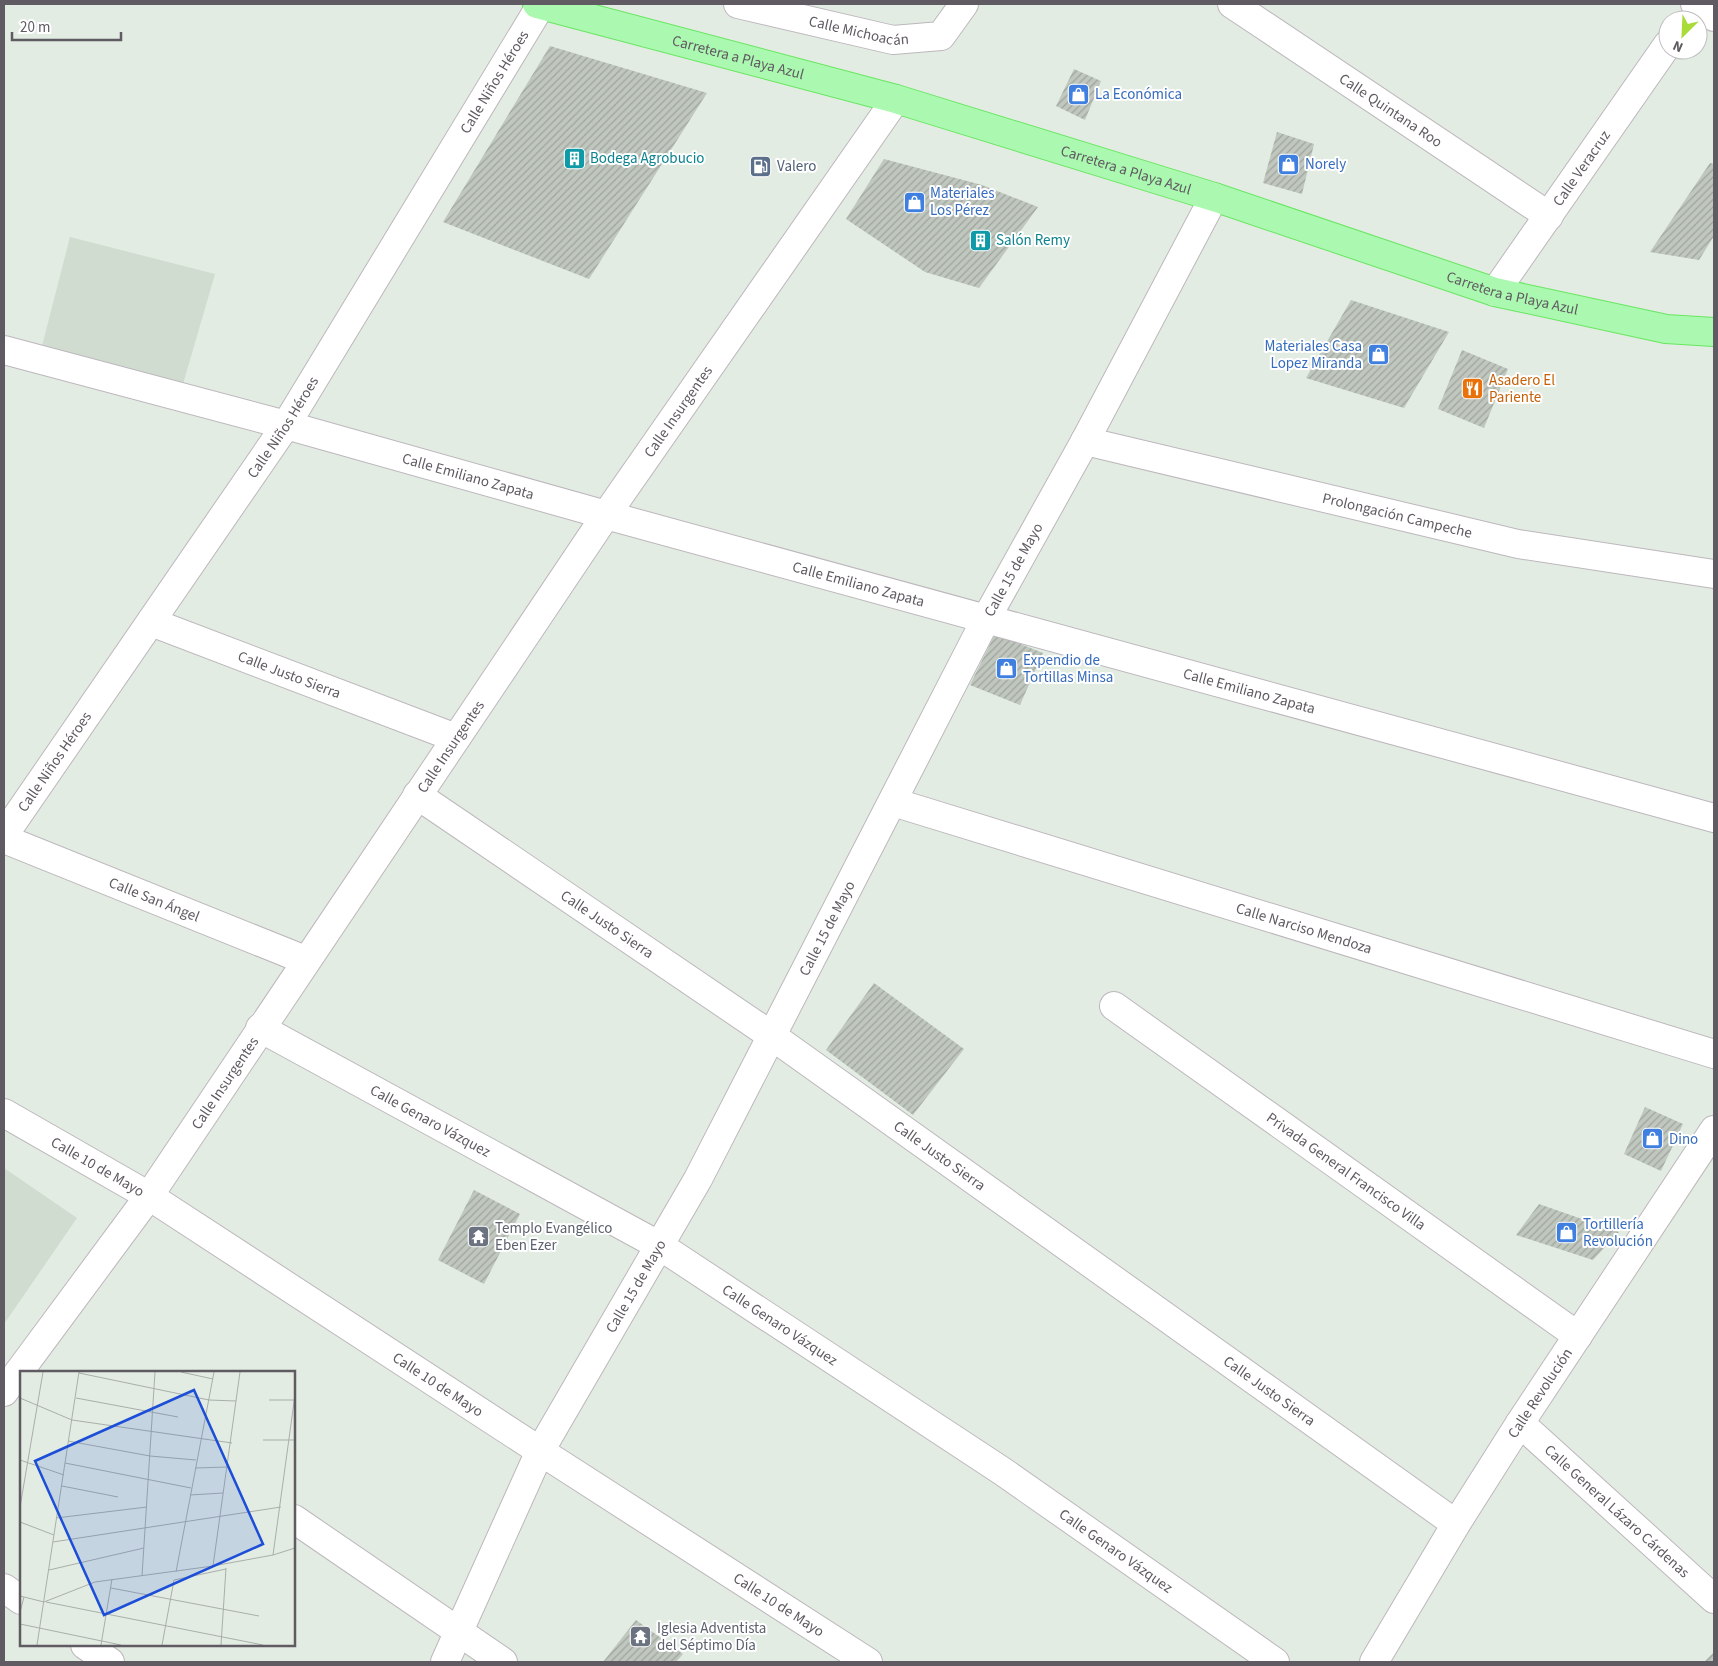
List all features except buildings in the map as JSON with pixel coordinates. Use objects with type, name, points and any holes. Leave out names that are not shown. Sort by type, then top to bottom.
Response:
[{"type":"main road","name":"Carretera a Playa Azul","points":[[539,4],[896,99],[1214,196],[1496,292],[1666,329],[1714,332]]},
{"type":"street","name":"Calle Niños Héroes","points":[[4,837],[286,424],[539,4]]},
{"type":"street","name":"Calle Michoacán","points":[[738,4],[893,40],[941,36],[964,4]]},
{"type":"street","name":"Calle Quintana Roo","points":[[1232,4],[1549,216]]},
{"type":"street","points":[[1695,4],[1714,17]]},
{"type":"street","name":"Calle Veracruz","points":[[1496,292],[1658,58]]},
{"type":"street","name":"Calle Insurgentes","points":[[4,1392],[149,1196],[606,515],[896,99]]},
{"type":"street","name":"Calle 15 de Mayo","points":[[445,1662],[540,1451],[698,1179],[987,617],[1085,441],[1214,196]]},
{"type":"street","name":"Calle Emiliano Zapata","points":[[4,350],[286,424],[606,515],[987,617],[1714,818]]},
{"type":"street","name":"Prolongación Campeche","points":[[1085,441],[1518,544],[1714,574]]},
{"type":"street","name":"Calle Justo Sierra","points":[[151,622],[456,738]]},
{"type":"street","name":"Calle Justo Sierra","points":[[417,795],[772,1036],[1456,1524]]},
{"type":"street","name":"Calle Narciso Mendoza","points":[[893,802],[1714,1054]]},
{"type":"street","name":"Calle San Ángel","points":[[4,837],[306,960]]},
{"type":"street","name":"Privada General Francisco Villa","points":[[1114,1006],[1578,1336]]},
{"type":"street","name":"Calle Genaro Vázquez","points":[[260,1028],[660,1246],[1002,1471],[1275,1662]]},
{"type":"street","name":"Calle 10 de Mayo","points":[[4,1113],[149,1196],[868,1662]]},
{"type":"street","name":"Calle Revolución","points":[[1374,1662],[1456,1524],[1520,1423],[1714,1130]]},
{"type":"street","name":"Calle General Lázaro Cárdenas","points":[[1520,1423],[1714,1599]]},
{"type":"street","points":[[295,1521],[503,1662]]},
{"type":"street","points":[[4,1588],[20,1599]]},
{"type":"street","points":[[86,1646],[110,1662]]},
{"type":"shaded area","points":[[70,237],[215,274],[183,384],[41,350]]},
{"type":"shaded area","points":[[4,1168],[77,1218],[4,1324]]},
{"type":"place","name":"La Económica","points":[[1079,94]]},
{"type":"place","name":"Bodega Agrobucio","points":[[574,158]]},
{"type":"place","name":"Norely","points":[[1289,164]]},
{"type":"place","name":"Valero","points":[[761,166]]},
{"type":"place","name":"Materiales Los Pérez","points":[[914,202]]},
{"type":"place","name":"Salón Remy","points":[[980,240]]},
{"type":"place","name":"Materiales Casa Lopez Miranda","points":[[1378,355]]},
{"type":"place","name":"Asadero El Pariente","points":[[1473,389]]},
{"type":"place","name":"Expendio de Tortillas Minsa","points":[[1007,669]]},
{"type":"place","name":"Dino","points":[[1653,1139]]},
{"type":"place","name":"Tortillería Revolución","points":[[1567,1233]]},
{"type":"place","name":"Templo Evangélico Eben Ezer","points":[[479,1237]]},
{"type":"place","name":"Iglesia Adventista del Séptimo Día","points":[[641,1637]]}]
